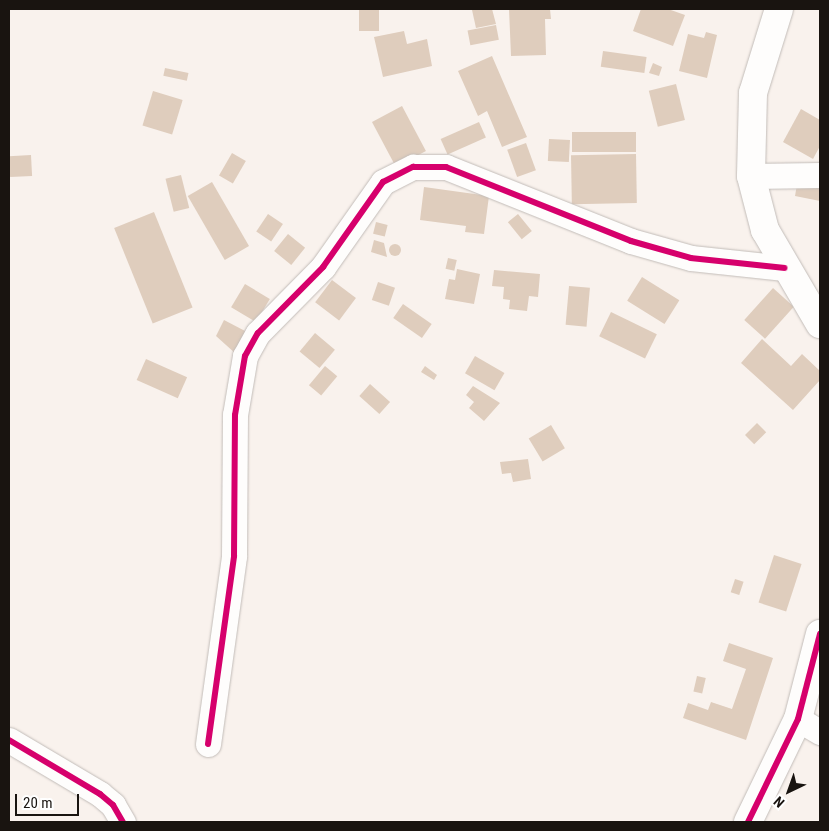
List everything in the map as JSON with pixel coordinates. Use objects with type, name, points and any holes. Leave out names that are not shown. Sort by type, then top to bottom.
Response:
[{"type":"street","points":[[779,9],[753,93],[751,176],[765,230],[784,268],[820,324]]},
{"type":"street","points":[[208,744],[234,556],[235,415],[244,356],[258,333],[323,267],[383,182],[413,167],[446,167],[631,241],[690,258],[784,268]]},
{"type":"street","points":[[751,176],[820,175]]},
{"type":"street","points":[[748,822],[809,726],[820,634]]},
{"type":"street","points":[[9,740],[100,794],[113,805],[123,822]]},
{"type":"building","points":[[359,9],[379,9],[379,31],[359,31]]},
{"type":"building","points":[[492,9],[496,24],[476,28],[472,10]]},
{"type":"building","points":[[509,9],[550,9],[551,19],[545,19],[546,55],[511,56]]},
{"type":"building","points":[[641,9],[668,9],[685,15],[673,46],[633,31]]},
{"type":"building","points":[[496,25],[499,40],[470,45],[468,31]]},
{"type":"building","points":[[404,31],[407,44],[427,39],[432,66],[383,77],[374,37]]},
{"type":"building","points":[[706,32],[717,35],[707,78],[679,71],[688,34],[704,38]]},
{"type":"building","points":[[603,51],[647,57],[644,73],[601,67]]},
{"type":"building","points":[[492,56],[527,137],[502,147],[487,111],[478,116],[458,71]]},
{"type":"building","points":[[653,63],[662,67],[659,76],[649,73]]},
{"type":"building","points":[[165,68],[188,73],[187,81],[163,76]]},
{"type":"building","points":[[676,84],[685,120],[658,127],[649,91]]},
{"type":"building","points":[[153,91],[183,100],[172,134],[142,125]]},
{"type":"building","points":[[402,106],[426,151],[396,167],[372,122]]},
{"type":"building","points":[[801,109],[820,120],[820,146],[813,159],[783,142]]},
{"type":"building","points":[[479,122],[486,138],[448,155],[441,139]]},
{"type":"building","points":[[572,132],[636,132],[636,152],[572,152]]},
{"type":"building","points":[[549,139],[570,140],[569,162],[548,161]]},
{"type":"building","points":[[526,143],[536,170],[517,177],[507,150]]},
{"type":"building","points":[[232,153],[246,161],[233,184],[219,176]]},
{"type":"building","points":[[636,154],[637,203],[572,204],[571,155]]},
{"type":"building","points":[[31,155],[32,176],[10,177],[9,156]]},
{"type":"building","points":[[181,175],[189,208],[174,212],[165,179]]},
{"type":"building","points":[[798,179],[820,183],[820,201],[795,196]]},
{"type":"building","points":[[212,182],[249,246],[225,260],[188,196]]},
{"type":"building","points":[[424,187],[489,196],[484,234],[465,232],[466,226],[420,220]]},
{"type":"building","points":[[154,212],[193,307],[153,324],[114,228]]},
{"type":"building","points":[[268,214],[283,224],[271,241],[256,231]]},
{"type":"building","points":[[518,214],[532,231],[522,239],[508,222]]},
{"type":"building","points":[[376,222],[388,225],[385,237],[373,234]]},
{"type":"building","points":[[288,234],[305,248],[291,265],[274,251]]},
{"type":"building","points":[[374,240],[384,243],[387,257],[371,252]]},
{"type":"building","points":[[393,244],[397,244],[401,250],[397,256],[393,256],[389,252],[389,248]]},
{"type":"building","points":[[448,258],[457,260],[454,271],[446,269]]},
{"type":"building","points":[[457,269],[480,274],[474,304],[445,299],[449,279],[455,280]]},
{"type":"building","points":[[494,270],[540,274],[538,297],[529,296],[527,311],[509,309],[510,300],[503,299],[504,287],[492,286]]},
{"type":"building","points":[[642,277],[679,300],[664,324],[627,301]]},
{"type":"building","points":[[332,280],[356,298],[339,320],[315,302]]},
{"type":"building","points":[[378,282],[395,288],[389,306],[372,300]]},
{"type":"building","points":[[245,284],[270,299],[256,322],[231,307]]},
{"type":"building","points":[[569,286],[590,288],[587,327],[566,325]]},
{"type":"building","points":[[773,288],[794,307],[765,339],[744,320]]},
{"type":"building","points":[[403,304],[432,324],[422,338],[393,318]]},
{"type":"building","points":[[611,312],[657,334],[645,359],[599,336]]},
{"type":"building","points":[[224,320],[247,332],[236,354],[216,336]]},
{"type":"building","points":[[315,333],[335,350],[319,368],[300,351]]},
{"type":"building","points":[[762,339],[791,366],[802,354],[820,371],[820,380],[793,410],[741,363]]},
{"type":"building","points":[[475,356],[504,373],[494,390],[465,373]]},
{"type":"building","points":[[146,359],[187,377],[178,398],[137,380]]},
{"type":"building","points":[[325,366],[337,376],[321,395],[309,385]]},
{"type":"building","points":[[425,366],[437,375],[434,380],[421,372]]},
{"type":"building","points":[[370,384],[390,402],[379,414],[359,396]]},
{"type":"building","points":[[473,386],[500,403],[484,421],[469,408],[474,402],[466,395]]},
{"type":"building","points":[[757,423],[766,432],[754,444],[745,435]]},
{"type":"building","points":[[551,425],[565,448],[543,462],[529,438]]},
{"type":"building","points":[[528,459],[531,479],[513,482],[511,473],[502,474],[500,462]]},
{"type":"building","points":[[774,555],[802,564],[786,612],[759,603]]},
{"type":"building","points":[[735,579],[744,582],[739,595],[731,592]]},
{"type":"building","points":[[729,643],[773,658],[746,740],[683,718],[688,703],[708,710],[711,702],[732,709],[746,669],[723,661]]},
{"type":"building","points":[[697,676],[706,678],[702,694],[693,692]]},
{"type":"cycle path","points":[[208,744],[234,556],[235,415],[245,356],[258,333],[323,267],[383,182],[413,167],[446,167],[631,241],[691,258],[784,268]]},
{"type":"cycle path","points":[[748,822],[798,719],[820,634]]},
{"type":"cycle path","points":[[9,740],[100,794],[113,805],[123,822]]}]
